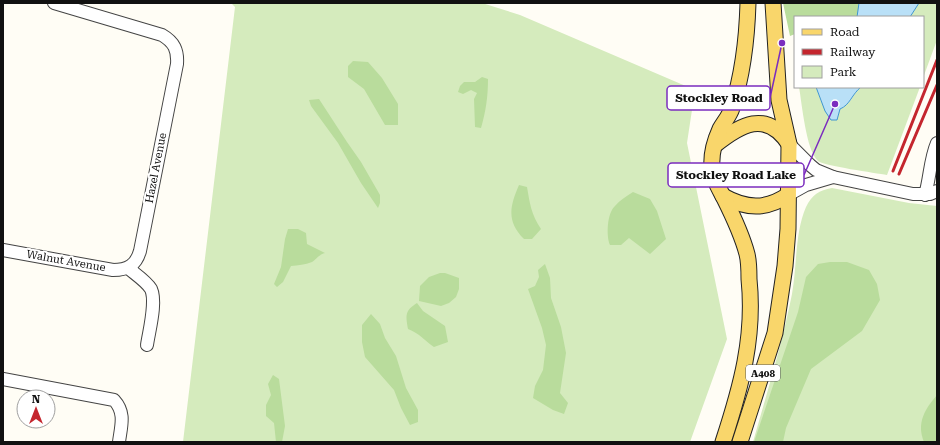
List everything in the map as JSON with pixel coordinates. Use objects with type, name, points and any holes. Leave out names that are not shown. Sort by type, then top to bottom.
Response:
[{"type":"main road","name":"A408","points":[[723,442],[739,392],[745,364],[748,349],[751,311],[747,255],[739,231],[723,196],[717,187],[712,168],[715,145],[720,131],[732,109],[740,80],[747,29],[748,3]]},
{"type":"main road","name":"A408","points":[[740,442],[775,333],[785,266],[789,144],[779,100],[773,3]]},
{"type":"main road","points":[[715,145],[741,127],[754,124],[766,125],[772,128],[784,137],[789,144]]},
{"type":"main road","points":[[723,196],[736,203],[752,206],[765,205],[782,199],[788,195]]},
{"type":"street","name":"Hazel Avenue","points":[[54,3],[162,35],[169,39],[177,50],[177,64],[140,251],[136,260],[128,268]]},
{"type":"street","points":[[789,144],[816,170],[832,178],[913,194],[932,194],[928,182],[937,143]]},
{"type":"street","points":[[788,195],[806,185],[832,178]]},
{"type":"street","name":"Walnut Avenue","points":[[3,250],[113,270],[128,268]]},
{"type":"street","points":[[128,268],[151,289],[153,296],[147,345]]},
{"type":"street","points":[[3,379],[114,400],[122,412],[119,442]]},
{"type":"green space","points":[[231,3],[482,3],[520,15],[695,90],[687,143],[727,339],[690,442],[183,442],[235,7]]},
{"type":"green space","points":[[783,3],[860,4],[857,16],[794,16],[794,34],[790,36]]},
{"type":"green space","points":[[919,3],[937,3],[937,40],[924,75],[924,16],[911,16]]},
{"type":"green space","points":[[353,61],[368,62],[382,78],[398,104],[398,125],[385,125],[364,89],[348,77],[348,66]]},
{"type":"green space","points":[[482,77],[488,79],[488,85],[481,128],[475,127],[474,99],[477,93],[471,90],[463,94],[458,92],[460,86],[464,82],[475,82]]},
{"type":"green space","points":[[799,88],[816,88],[821,101],[837,120],[840,109],[849,102],[860,88],[920,88],[887,175],[840,167],[818,161],[810,147]]},
{"type":"green space","points":[[319,99],[361,162],[380,195],[380,203],[378,208],[361,183],[338,143],[311,106],[309,100]]},
{"type":"green space","points":[[519,185],[527,187],[533,214],[541,229],[532,239],[524,239],[514,226],[512,220],[511,213],[513,200]]},
{"type":"green space","points":[[832,188],[909,203],[937,206],[937,442],[753,442],[788,313],[794,283],[798,238],[802,217],[813,196],[823,190]]},
{"type":"green space","points":[[633,192],[650,199],[657,211],[666,239],[650,254],[629,238],[621,245],[610,245],[608,225],[612,209]]},
{"type":"green space","points":[[288,229],[298,229],[306,233],[307,244],[325,253],[312,262],[291,266],[283,282],[277,287],[274,284],[281,267]]},
{"type":"green space","points":[[847,262],[869,270],[877,284],[880,300],[862,331],[811,369],[786,428],[783,442],[754,442],[798,312],[806,277],[818,264]]},
{"type":"green space","points":[[545,264],[550,278],[551,298],[561,327],[566,353],[560,393],[568,403],[564,414],[553,410],[533,398],[535,386],[543,370],[546,345],[542,328],[528,289],[535,286],[539,277],[538,270]]},
{"type":"green space","points":[[440,273],[445,273],[459,278],[459,289],[456,297],[449,303],[441,306],[419,301],[420,286],[429,277]]},
{"type":"green space","points":[[417,303],[423,311],[445,326],[448,342],[434,347],[419,335],[408,329],[408,311]]},
{"type":"green space","points":[[371,314],[380,324],[385,338],[396,356],[406,388],[418,410],[418,422],[410,425],[394,390],[365,357],[362,342],[362,325]]},
{"type":"green space","points":[[273,375],[279,379],[285,426],[282,442],[276,442],[274,423],[266,416],[266,405],[271,395],[268,384]]},
{"type":"green space","points":[[937,395],[937,442],[924,442],[921,422],[926,411]]},
{"type":"water","points":[[859,3],[919,3],[911,16],[857,16]]},
{"type":"water","points":[[816,88],[860,88],[846,105],[840,109],[837,120],[831,120],[825,111]]},
{"type":"railway","points":[[893,171],[937,60]]},
{"type":"railway","points":[[899,174],[937,85]]},
{"type":"place","name":"Stockley Road","points":[[782,43]]},
{"type":"place","name":"Stockley Road Lake","points":[[835,104]]}]
